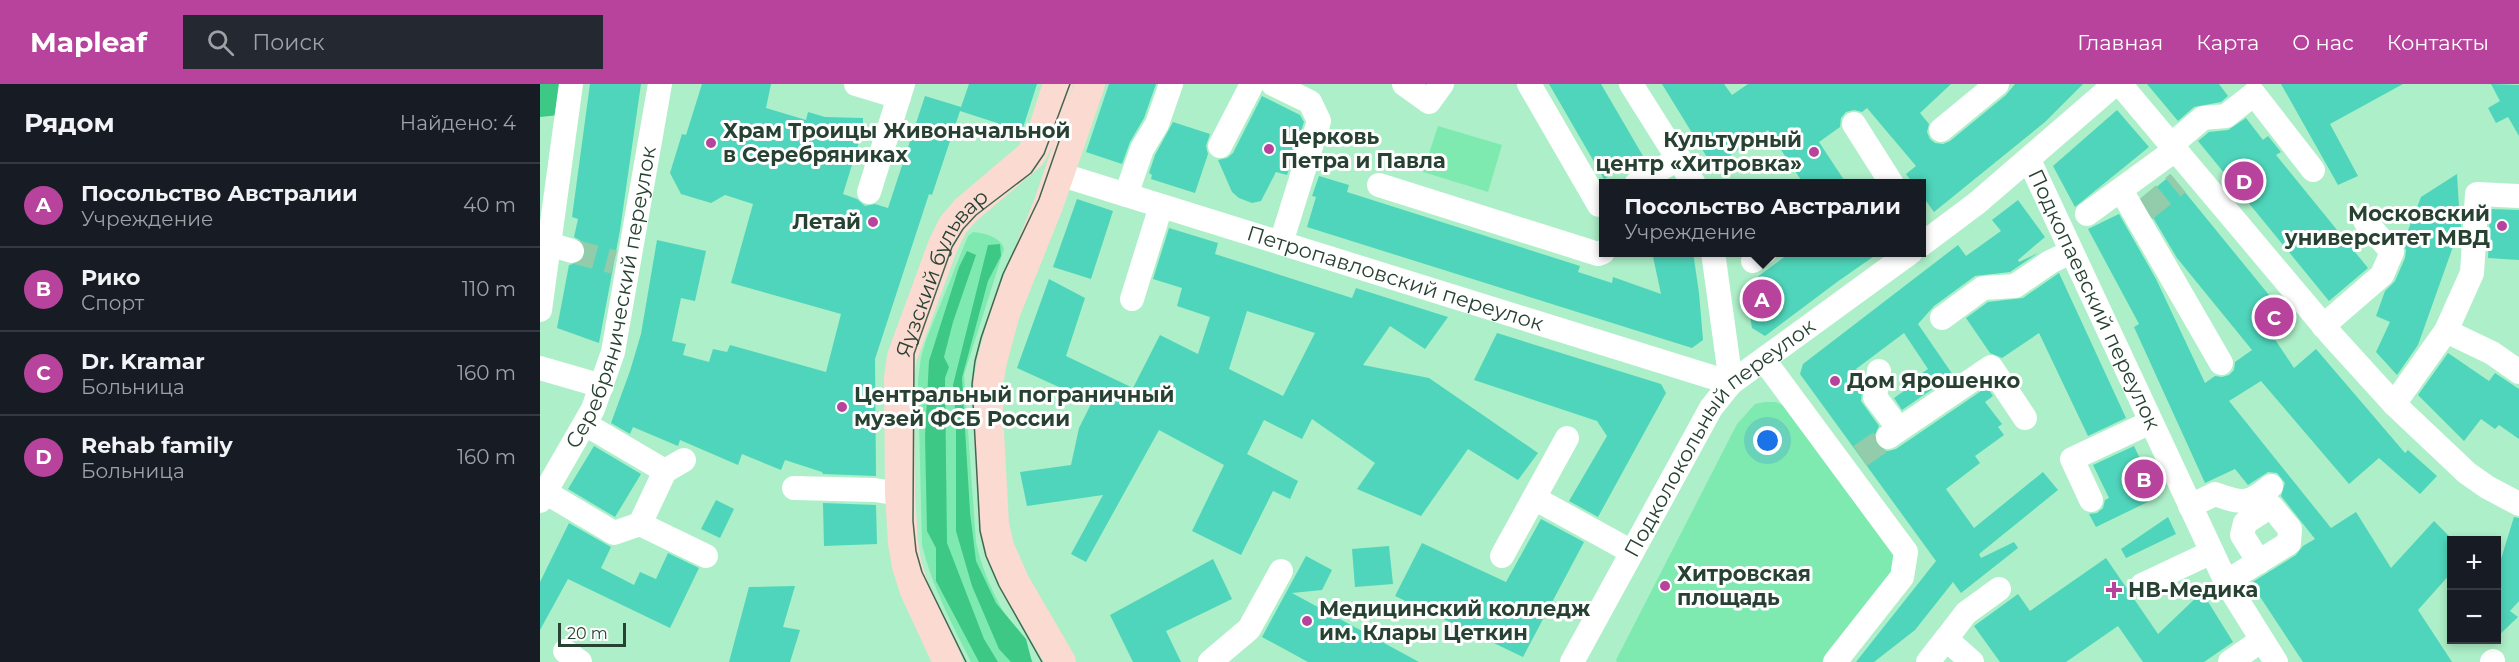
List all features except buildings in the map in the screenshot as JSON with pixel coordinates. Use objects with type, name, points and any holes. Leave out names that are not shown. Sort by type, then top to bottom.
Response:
[{"type":"main road","name":"Яузский бульвар","points":[[948,662],[915,591],[907,566],[900,494],[899,377],[902,357],[943,245],[953,225],[966,210],[1031,155],[1042,134],[1058,84]]},
{"type":"main road","points":[[1060,662],[1015,583],[999,547],[994,524],[988,413],[989,380],[996,345],[1018,278],[1059,174],[1090,84]]},
{"type":"street","points":[[540,310],[560,248],[570,84]]},
{"type":"street","name":"Серебрянический переулок","points":[[543,497],[585,424],[602,386],[613,352],[621,264],[660,84]]},
{"type":"street","points":[[856,84],[901,91],[870,192]]},
{"type":"street","points":[[1126,195],[1142,149],[1157,124],[1171,84]]},
{"type":"street","points":[[1220,146],[1252,84]]},
{"type":"street","points":[[1273,84],[1310,102],[1319,121],[1281,243]]},
{"type":"street","points":[[1404,84],[1429,102],[1442,84]]},
{"type":"street","points":[[1528,84],[1599,202]]},
{"type":"street","points":[[1631,84],[1692,179]]},
{"type":"street","points":[[1941,130],[1997,84]]},
{"type":"street","points":[[1926,241],[2029,160],[2108,87],[2173,148],[2323,326],[2394,404],[2467,473],[2519,504]]},
{"type":"street","points":[[2087,214],[2173,148],[2203,118],[2226,116],[2254,94],[2313,170]]},
{"type":"street","points":[[1854,124],[1889,179]]},
{"type":"street","points":[[1642,179],[1679,158]]},
{"type":"street","name":"Подкопаевский переулок","points":[[2029,160],[2226,582],[2276,662]]},
{"type":"street","name":"Петропавловский переулок","points":[[1059,174],[1731,383]]},
{"type":"street","points":[[1379,185],[1599,254]]},
{"type":"street","points":[[2121,190],[2141,214],[2221,363]]},
{"type":"street","points":[[2394,404],[2446,331],[2472,273],[2477,194],[2519,196]]},
{"type":"street","points":[[1132,299],[1161,206]]},
{"type":"street","points":[[2323,326],[2382,275],[2392,252],[2365,221]]},
{"type":"street","points":[[1942,318],[1983,288],[2015,286],[2056,259],[2071,252]]},
{"type":"street","points":[[1714,257],[1731,383]]},
{"type":"street","name":"Подколокольный переулок","points":[[1572,662],[1711,408],[1731,383],[1904,257]]},
{"type":"street","points":[[2446,331],[2492,353],[2519,372]]},
{"type":"street","points":[[1764,360],[1851,462],[1906,552],[1902,577],[1835,662]]},
{"type":"street","points":[[1879,371],[1875,397],[1894,433],[1991,367],[2025,418]]},
{"type":"street","points":[[540,368],[602,386]]},
{"type":"street","points":[[2091,500],[2072,459],[2151,422]]},
{"type":"street","points":[[543,497],[614,533],[640,524],[675,466],[585,424]]},
{"type":"street","points":[[1502,556],[1567,438]]},
{"type":"street","points":[[2190,506],[2215,494],[2239,503],[2254,500],[2271,486]]},
{"type":"street","points":[[794,488],[875,490],[900,494]]},
{"type":"street","points":[[1534,498],[1632,552]]},
{"type":"street","points":[[640,524],[706,556]]},
{"type":"street","points":[[2142,585],[2212,552]]},
{"type":"street","points":[[2226,582],[2259,562]]},
{"type":"street","points":[[1210,662],[1249,629],[1281,571]]},
{"type":"street","points":[[1928,662],[1966,613],[1999,589]]},
{"type":"street","points":[[1946,639],[1972,662]]},
{"type":"street","points":[[2230,662],[2262,640]]},
{"type":"green space","points":[[540,84],[561,84],[559,115],[540,117]]},
{"type":"green space","points":[[1438,126],[1502,145],[1488,192],[1423,172]]},
{"type":"green space","points":[[973,232],[1000,241],[1004,249],[964,375],[976,542],[992,589],[1033,662],[971,662],[937,590],[922,545],[918,381],[921,357],[968,236]]},
{"type":"green space","points":[[1000,244],[1001,256],[988,281],[962,378],[970,512],[976,561],[996,603],[1026,639],[1032,662],[1011,662],[999,649],[972,586],[956,531],[956,422],[953,385],[988,245]]},
{"type":"green space","points":[[967,251],[976,255],[953,322],[944,357],[949,367],[945,378],[947,543],[984,639],[998,662],[979,662],[936,581],[936,548],[927,531],[925,436],[929,361],[959,267]]},
{"type":"green space","points":[[1776,402],[1784,406],[1893,546],[1896,561],[1893,572],[1822,662],[1617,662],[1737,424],[1755,404]]},
{"type":"tunnel","points":[[2145,210],[2178,183]]},
{"type":"tunnel","points":[[572,251],[614,262]]},
{"type":"tunnel","points":[[1860,456],[1888,437]]},
{"type":"tram line","points":[[966,662],[922,572],[916,551],[913,521],[914,354],[952,247],[963,229],[976,215],[1031,173],[1044,154],[1070,84]]},
{"type":"tram line","points":[[1042,662],[999,586],[986,556],[980,531],[972,384],[981,338],[1003,274],[1039,199],[1066,121]]},
{"type":"place","name":"Храм Троицы Живоначальной в Серебряниках","points":[[711,143]]},
{"type":"place","name":"Церковь Петра и Павла","points":[[1269,149]]},
{"type":"place","name":"Культурный центр «Хитровка»","points":[[1814,152]]},
{"type":"place","name":"Rehab family","points":[[2244,181]]},
{"type":"place","name":"Летай","points":[[873,222]]},
{"type":"place","name":"Московский университет МВД","points":[[2502,226]]},
{"type":"place","name":"Посольство Австралии","points":[[1762,299]]},
{"type":"place","name":"Dr. Kramar","points":[[2274,317]]},
{"type":"place","name":"Дом Ярошенко","points":[[1835,381]]},
{"type":"place","name":"Центральный пограничный музей ФСБ России","points":[[842,407]]},
{"type":"place","name":"Рико","points":[[2144,479]]},
{"type":"place","name":"Хитровская площадь","points":[[1665,586]]},
{"type":"place","name":"НВ-Медика","points":[[2114,590]]},
{"type":"place","name":"Медицинский колледж им. Клары Цеткин","points":[[1307,621]]}]
